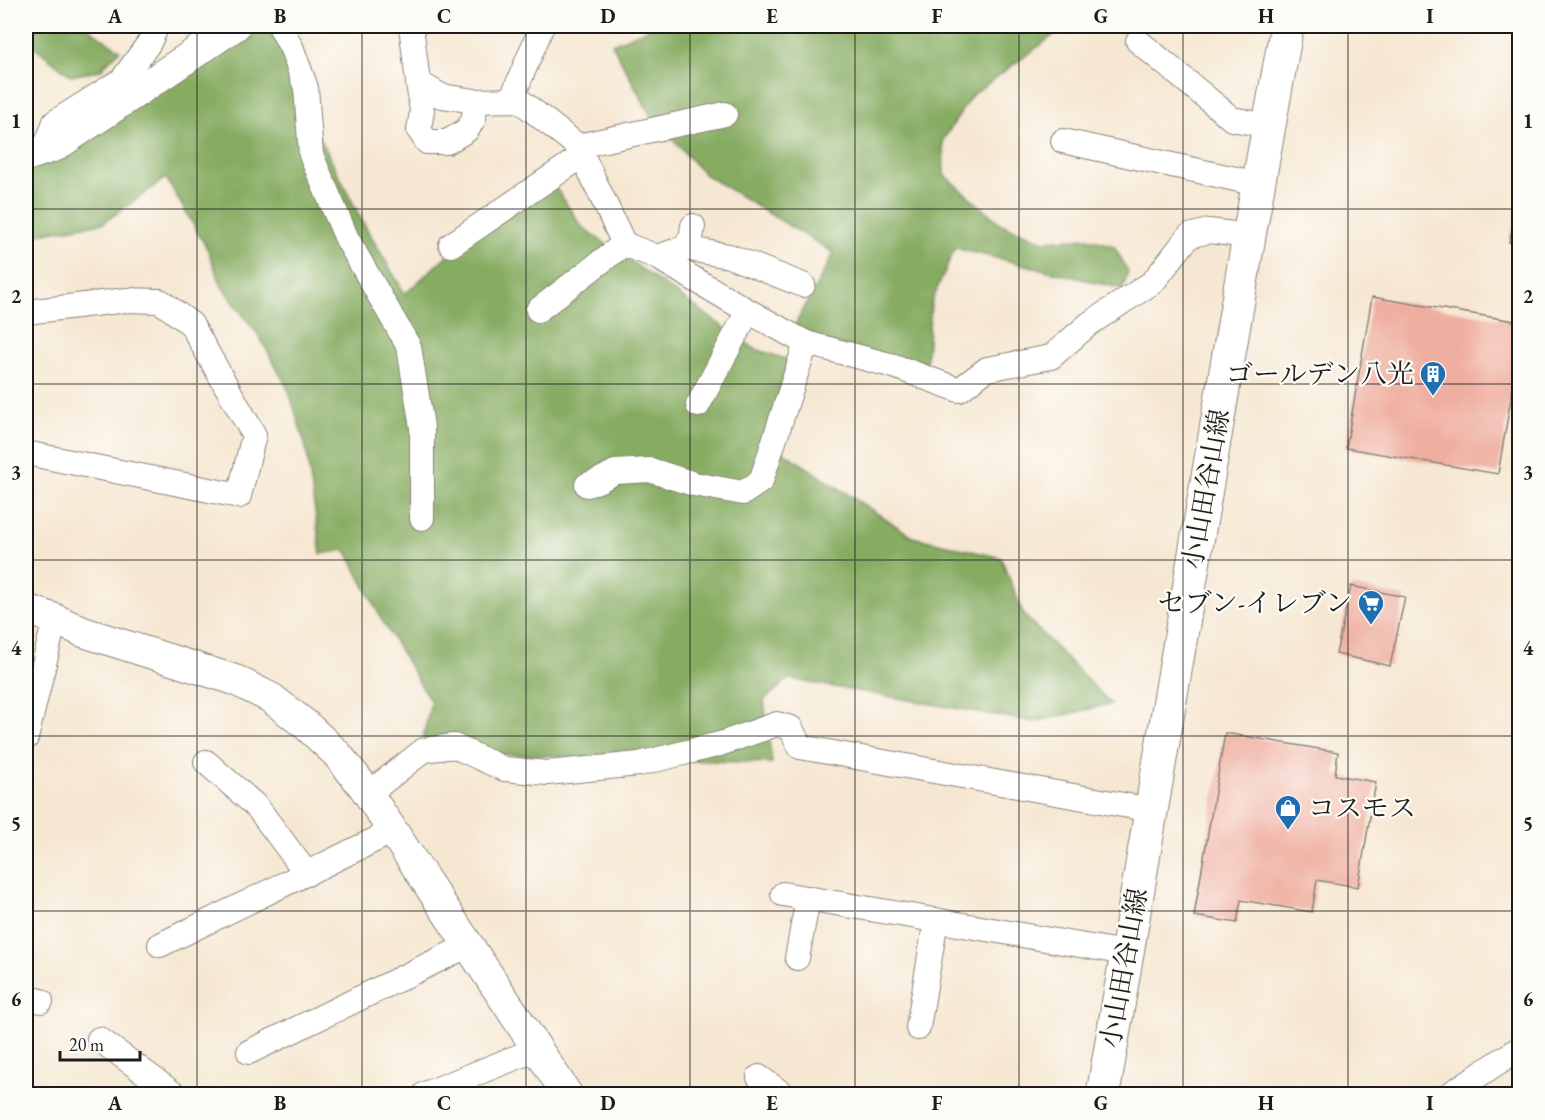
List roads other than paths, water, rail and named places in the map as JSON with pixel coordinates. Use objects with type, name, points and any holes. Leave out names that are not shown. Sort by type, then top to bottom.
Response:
[{"type":"main road","name":"小山田谷山線","points":[[1102,1095],[1287,26]]},
{"type":"street","points":[[35,153],[55,122],[122,80],[149,43],[157,26]]},
{"type":"street","points":[[35,153],[56,146],[202,37],[235,26]]},
{"type":"street","points":[[280,26],[292,49],[306,88],[311,155],[347,239],[409,347],[422,427],[422,518]]},
{"type":"street","points":[[411,26],[422,111],[419,130],[427,142],[447,142],[467,130],[474,118],[475,101]]},
{"type":"street","points":[[511,100],[542,26]]},
{"type":"street","points":[[1138,42],[1232,119],[1269,126]]},
{"type":"street","points":[[418,82],[441,96],[475,101],[519,100],[580,151],[624,244],[657,257],[807,343],[894,366],[959,390],[987,369],[1051,357],[1089,324],[1153,282],[1189,236],[1209,231],[1249,236]]},
{"type":"street","points":[[451,245],[580,151],[725,114]]},
{"type":"street","points":[[1063,141],[1258,184]]},
{"type":"street","points":[[683,248],[691,239],[693,226]]},
{"type":"street","points":[[538,310],[624,244]]},
{"type":"street","points":[[657,257],[683,248],[729,256],[803,285]]},
{"type":"street","points":[[26,312],[127,300],[160,301],[191,324],[254,435],[239,496],[26,453]]},
{"type":"street","points":[[698,405],[748,311]]},
{"type":"street","points":[[586,484],[615,472],[650,470],[694,484],[744,493],[761,481],[807,343]]},
{"type":"street","points":[[26,609],[83,632],[235,680],[271,698],[306,725],[336,753],[368,794],[567,1095]]},
{"type":"street","points":[[26,738],[55,619]]},
{"type":"street","points":[[368,794],[424,750],[454,746],[504,769],[547,773],[639,764],[720,744],[777,724],[791,728],[800,747],[1151,810]]},
{"type":"street","points":[[206,762],[257,807],[307,874]]},
{"type":"street","points":[[160,945],[393,831]]},
{"type":"street","points":[[783,894],[1126,953]]},
{"type":"street","points":[[797,958],[808,898]]},
{"type":"street","points":[[918,1028],[936,920]]},
{"type":"street","points":[[249,1052],[467,946]]},
{"type":"street","points":[[99,1039],[174,1095]]},
{"type":"street","points":[[1449,1095],[1520,1048]]},
{"type":"street","points":[[425,1095],[537,1049]]},
{"type":"street","points":[[759,1077],[783,1095]]},
{"type":"place","name":"ゴールデン八光","points":[[1433,397]]},
{"type":"place","name":"セブン-イレブン","points":[[1371,626]]},
{"type":"place","name":"コスモス","points":[[1288,831]]}]
